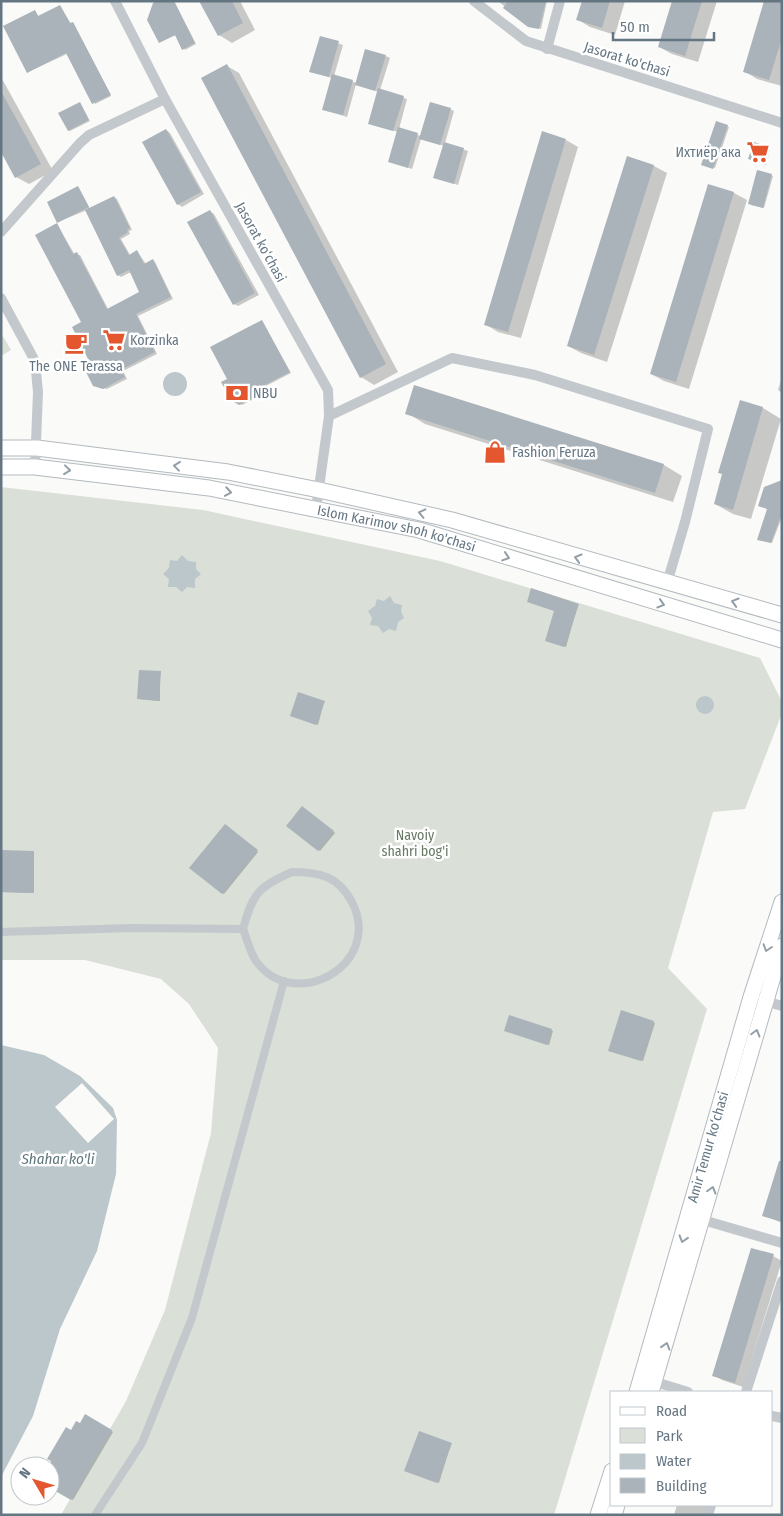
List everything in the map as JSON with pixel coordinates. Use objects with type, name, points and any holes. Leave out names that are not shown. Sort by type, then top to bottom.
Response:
[{"type":"main road","name":"Islom Karimov shoh ko'chasi","points":[[1,448],[37,448],[228,472],[319,490],[452,520],[782,615]]},
{"type":"main road","name":"Islom Karimov shoh ko'chasi","points":[[1,467],[35,466],[174,483],[316,508],[458,541],[782,640]]},
{"type":"main road","name":"Amir Temur ko‘chasi","points":[[638,1391],[649,1384],[758,999],[782,902]]},
{"type":"main road","name":"Amir Temur ko‘chasi","points":[[758,999],[782,946]]},
{"type":"main road","points":[[598,1515],[610,1477]]},
{"type":"street","name":"Jasorat ko‘chasi","points":[[115,1],[165,99],[328,390],[329,416],[316,508]]},
{"type":"street","name":"Jasorat ko'chasi","points":[[474,1],[526,41],[782,123]]},
{"type":"street","points":[[547,49],[560,1]]},
{"type":"street","points":[[1,232],[80,143],[89,136],[165,99]]},
{"type":"street","points":[[1,298],[35,361],[38,392],[35,466]]},
{"type":"street","points":[[329,416],[452,358],[535,375],[708,429],[685,522],[666,582]]},
{"type":"street","points":[[292,872],[316,872],[339,884],[349,897],[359,920],[358,938],[352,956],[340,970],[322,980],[303,983],[284,981],[256,961],[243,929],[254,895],[270,881],[292,872]]},
{"type":"street","points":[[1,932],[132,928],[243,929]]},
{"type":"street","points":[[95,1515],[142,1443],[192,1318],[284,981]]},
{"type":"street","points":[[758,999],[782,1006]]},
{"type":"street","points":[[696,1218],[782,1243]]},
{"type":"street","points":[[746,1391],[782,1281]]},
{"type":"street","points":[[649,1384],[683,1391]]},
{"type":"green space","points":[[1,333],[11,350],[1,356]]},
{"type":"green space","name":"Navoiy shahri bog'i","points":[[1,487],[203,510],[440,561],[760,658],[782,702],[782,713],[745,809],[713,812],[668,968],[707,1009],[554,1515],[61,1515],[126,1401],[165,1310],[211,1133],[218,1048],[189,1004],[161,979],[85,960],[1,960]]},
{"type":"water","points":[[175,372],[180,373],[186,379],[186,389],[180,395],[175,396],[170,395],[164,389],[163,384],[164,379],[170,373]]},
{"type":"water","points":[[182,555],[188,561],[196,562],[196,569],[201,574],[195,579],[195,588],[187,587],[182,592],[176,587],[168,587],[169,579],[163,574],[169,568],[170,560],[177,561]]},
{"type":"water","points":[[390,596],[394,603],[402,605],[401,612],[404,618],[398,622],[396,631],[389,629],[383,633],[378,626],[370,625],[372,618],[368,611],[375,606],[377,599],[384,601]]},
{"type":"water","points":[[705,696],[711,699],[714,705],[711,711],[705,714],[699,711],[696,705],[699,699]]},
{"type":"water","name":"Shahar ko'li","points":[[1,1045],[44,1055],[80,1076],[113,1108],[117,1120],[116,1174],[97,1251],[60,1329],[33,1416],[12,1456],[10,1456],[10,1460],[1,1477]]},
{"type":"pier","points":[[82,1083],[114,1119],[88,1143],[55,1107]]},
{"type":"building","points":[[156,1],[174,1],[195,43],[182,50],[175,35],[159,43],[147,20],[153,3]]},
{"type":"building","points":[[199,1],[232,1],[243,23],[218,36]]},
{"type":"building","points":[[508,1],[546,1],[539,29],[528,27],[503,8]]},
{"type":"building","points":[[582,1],[610,1],[602,28],[576,20]]},
{"type":"building","points":[[672,1],[702,1],[685,56],[658,47]]},
{"type":"building","points":[[764,1],[782,1],[782,38],[769,80],[743,72]]},
{"type":"building","points":[[60,5],[70,23],[73,22],[111,95],[92,104],[66,53],[27,73],[3,26],[35,10],[38,16]]},
{"type":"building","points":[[320,36],[339,41],[329,77],[309,72]]},
{"type":"building","points":[[365,49],[386,55],[375,91],[355,85]]},
{"type":"building","points":[[227,64],[386,364],[360,378],[201,78]]},
{"type":"building","points":[[332,74],[353,80],[343,115],[322,110]]},
{"type":"building","points":[[378,88],[404,96],[393,131],[368,124]]},
{"type":"building","points":[[1,91],[41,164],[15,178],[1,152]]},
{"type":"building","points":[[80,102],[89,120],[68,131],[58,113]]},
{"type":"building","points":[[430,102],[451,108],[440,145],[419,139]]},
{"type":"building","points":[[716,121],[728,125],[713,169],[701,165]]},
{"type":"building","points":[[398,127],[418,133],[408,168],[388,162]]},
{"type":"building","points":[[166,129],[201,192],[177,205],[142,142]]},
{"type":"building","points":[[542,131],[566,139],[508,332],[484,325]]},
{"type":"building","points":[[444,142],[464,148],[454,184],[433,178]]},
{"type":"building","name":"Ихтиёр ака","points":[[754,142],[767,146],[762,163],[748,159]]},
{"type":"building","points":[[627,156],[654,165],[594,355],[567,346]]},
{"type":"building","points":[[757,170],[772,174],[763,208],[748,204]]},
{"type":"building","points":[[708,184],[734,192],[676,382],[650,374]]},
{"type":"building","points":[[78,186],[89,207],[57,223],[47,202]]},
{"type":"building","points":[[114,196],[130,228],[127,230],[128,232],[119,238],[129,255],[137,250],[144,264],[153,259],[171,297],[136,314],[155,352],[121,370],[125,377],[103,389],[93,386],[81,362],[88,359],[72,327],[81,322],[35,235],[57,223],[73,254],[77,252],[107,309],[139,292],[129,270],[117,276],[85,210]]},
{"type":"building","points":[[210,210],[255,293],[233,305],[187,222]]},
{"type":"building","points":[[262,320],[290,372],[261,387],[264,392],[239,405],[232,401],[221,382],[227,379],[210,347]]},
{"type":"building","points":[[414,385],[664,464],[655,493],[405,414]]},
{"type":"building","points":[[740,400],[763,407],[733,510],[714,504],[722,474],[718,473]]},
{"type":"building","points":[[782,480],[782,513],[771,543],[757,540],[767,509],[758,506],[764,487]]},
{"type":"building","points":[[531,588],[579,604],[564,647],[545,641],[554,611],[527,602]]},
{"type":"building","points":[[139,670],[161,671],[159,701],[137,699]]},
{"type":"building","points":[[298,692],[325,701],[316,725],[290,716]]},
{"type":"building","points":[[302,806],[334,831],[318,851],[286,826]]},
{"type":"building","points":[[225,824],[258,850],[222,894],[189,868]]},
{"type":"building","points":[[1,850],[34,851],[33,893],[1,892]]},
{"type":"building","points":[[621,1010],[654,1021],[641,1061],[608,1051]]},
{"type":"building","points":[[509,1015],[552,1029],[547,1045],[504,1031]]},
{"type":"building","points":[[779,1161],[782,1161],[782,1222],[762,1216]]},
{"type":"building","points":[[751,1248],[774,1254],[735,1383],[712,1376]]},
{"type":"building","points":[[85,1414],[112,1430],[71,1500],[60,1494],[60,1456],[49,1456],[66,1427],[71,1430],[76,1421],[80,1423]]},
{"type":"building","points":[[419,1431],[452,1443],[437,1483],[404,1471]]},
{"type":"place","name":"Ихтиёр ака","points":[[758,152]]},
{"type":"place","name":"Korzinka","points":[[114,340]]},
{"type":"place","name":"The ONE Terassa","points":[[76,343]]},
{"type":"place","name":"NBU","points":[[237,393]]},
{"type":"place","name":"Fashion Feruza","points":[[495,452]]}]
